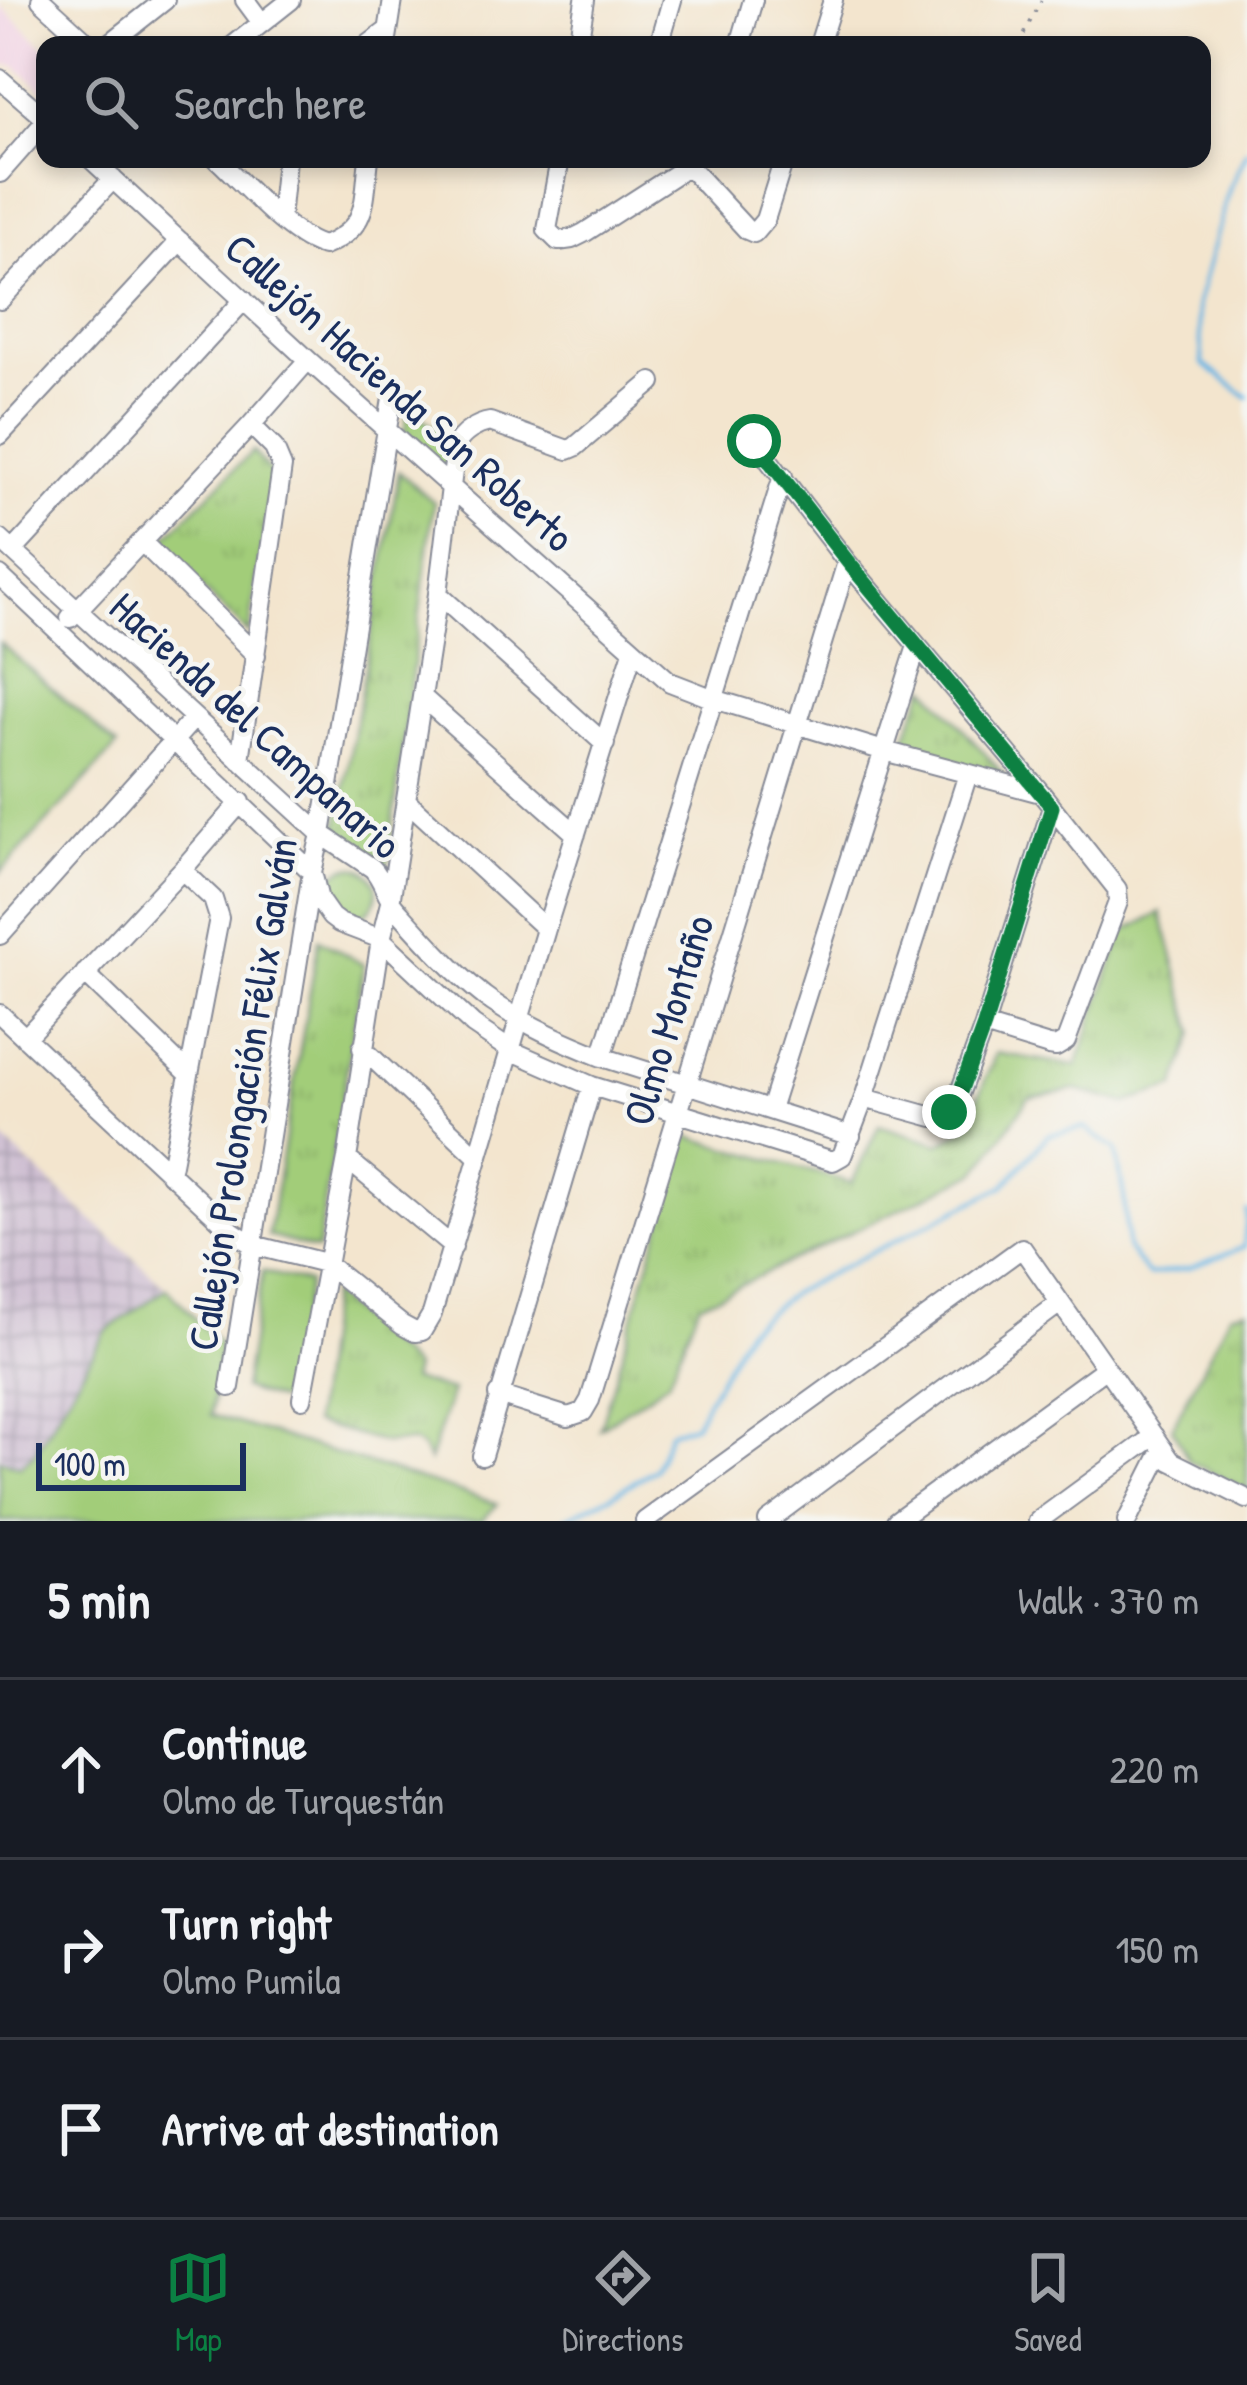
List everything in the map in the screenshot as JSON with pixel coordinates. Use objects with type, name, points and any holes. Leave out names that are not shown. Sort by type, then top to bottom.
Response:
[{"type":"street","points":[[41,0],[80,36]]},
{"type":"street","points":[[119,36],[165,0]]},
{"type":"street","points":[[245,0],[262,23]]},
{"type":"street","points":[[245,36],[291,0]]},
{"type":"street","points":[[387,36],[393,0]]},
{"type":"street","points":[[579,36],[585,0]]},
{"type":"street","points":[[661,36],[671,0]]},
{"type":"street","points":[[743,36],[753,0]]},
{"type":"street","points":[[822,36],[833,0]]},
{"type":"street","points":[[0,80],[36,112]]},
{"type":"street","points":[[0,173],[36,131]]},
{"type":"street","name":"Callejón Hacienda San Roberto","points":[[101,168],[662,677],[714,699]]},
{"type":"street","points":[[227,168],[280,220],[319,246],[338,240],[360,219],[368,168]]},
{"type":"street","points":[[280,220],[285,168]]},
{"type":"street","points":[[558,168],[547,230],[558,241],[572,239],[681,168]]},
{"type":"street","points":[[695,168],[754,233],[761,228],[781,168]]},
{"type":"street","points":[[0,300],[113,179]]},
{"type":"street","points":[[0,435],[180,242]]},
{"type":"street","points":[[6,545],[244,300]]},
{"type":"street","points":[[58,630],[308,360]]},
{"type":"street","points":[[302,1399],[391,902],[456,446],[470,431],[490,422],[568,450],[652,382]]},
{"type":"street","name":"Callejón Prolongación Félix Galván","points":[[230,1387],[394,386]]},
{"type":"street","points":[[240,760],[282,467],[274,448],[251,425]]},
{"type":"street","points":[[754,441],[1114,884],[1118,902],[1066,1041],[1049,1046],[984,1026]]},
{"type":"street","points":[[602,1057],[783,476]]},
{"type":"street","points":[[142,542],[256,655]]},
{"type":"street","name":"Hacienda del Campanario","points":[[0,576],[312,872],[319,900],[331,917],[382,938],[473,1025],[510,1049],[592,1086],[833,1161],[842,1156],[851,1136],[567,1044],[477,990],[391,902],[379,874],[321,834],[6,545]]},
{"type":"street","name":"Olmo Montaño","points":[[498,1395],[568,1417],[587,1407],[848,562]]},
{"type":"street","points":[[438,594],[605,744]]},
{"type":"street","points":[[770,1110],[917,646]]},
{"type":"street","points":[[0,1015],[232,1231],[253,1245],[325,1263],[418,1333],[433,1314],[634,650]]},
{"type":"street","points":[[422,697],[576,834]]},
{"type":"street","points":[[714,699],[1046,800]]},
{"type":"street","points":[[0,935],[194,718]]},
{"type":"street","points":[[851,1136],[968,774]]},
{"type":"street","points":[[406,800],[546,929]]},
{"type":"street","points":[[864,1098],[934,1117],[949,1112],[956,1103],[984,1026],[1046,800]]},
{"type":"street","points":[[25,1038],[241,802]]},
{"type":"street","points":[[170,1174],[219,918],[213,899],[182,869]]},
{"type":"street","points":[[86,973],[187,1072]]},
{"type":"street","points":[[362,1048],[478,1157]]},
{"type":"street","points":[[482,1456],[592,1086]]},
{"type":"street","points":[[346,1159],[453,1247]]},
{"type":"street","points":[[645,1521],[1022,1248],[1172,1461],[1247,1499]]},
{"type":"street","points":[[768,1521],[1060,1303]]},
{"type":"street","points":[[896,1521],[1106,1368]]},
{"type":"street","points":[[1038,1521],[1158,1443]]},
{"type":"street","points":[[1127,1521],[1158,1443]]},
{"type":"path","points":[[1024,36],[1042,0]]},
{"type":"shaded area","points":[[0,5],[36,39],[36,84],[15,66],[0,64]]},
{"type":"shaded area","points":[[0,1137],[167,1288],[106,1331],[36,1451],[20,1466],[0,1458]]},
{"type":"green space","points":[[408,407],[451,440],[447,474],[404,436]]},
{"type":"green space","points":[[253,451],[273,476],[249,634],[157,546]]},
{"type":"green space","points":[[399,472],[434,502],[387,869],[335,841]]},
{"type":"green space","points":[[0,643],[117,746],[0,873]]},
{"type":"green space","points":[[926,686],[1016,789],[901,749]]},
{"type":"green space","points":[[352,867],[369,875],[377,892],[369,909],[352,917],[335,909],[327,892],[335,875]]},
{"type":"green space","points":[[1161,913],[1194,1033],[1175,1087],[1125,1103],[1076,1090],[1029,1098],[977,1172],[698,1305],[668,1381],[600,1428],[687,1136],[852,1183],[879,1125],[940,1144],[966,1127],[996,1053],[1077,1066],[1123,932]]},
{"type":"green space","points":[[319,939],[364,965],[317,1250],[268,1236]]},
{"type":"green space","points":[[263,1271],[308,1283],[284,1402],[243,1389]]},
{"type":"green space","points":[[167,1288],[220,1345],[211,1415],[498,1504],[481,1521],[0,1521],[0,1459],[20,1466],[35,1452],[106,1331]]},
{"type":"green space","points":[[330,1294],[414,1368],[411,1380],[452,1391],[429,1461],[413,1442],[384,1443],[313,1423]]},
{"type":"green space","points":[[1247,1309],[1247,1490],[1189,1461],[1172,1428],[1230,1313]]},
{"type":"waterway","points":[[1247,151],[1229,190],[1197,304],[1203,364],[1247,397]]},
{"type":"waterway","points":[[560,1521],[655,1469],[670,1431],[694,1425],[747,1328],[795,1291],[1004,1186],[1048,1135],[1085,1128],[1116,1150],[1127,1248],[1148,1275],[1190,1268],[1244,1247],[1247,1211]]},
{"type":"route","points":[[754,441],[1052,807],[984,1026],[949,1112]]}]
